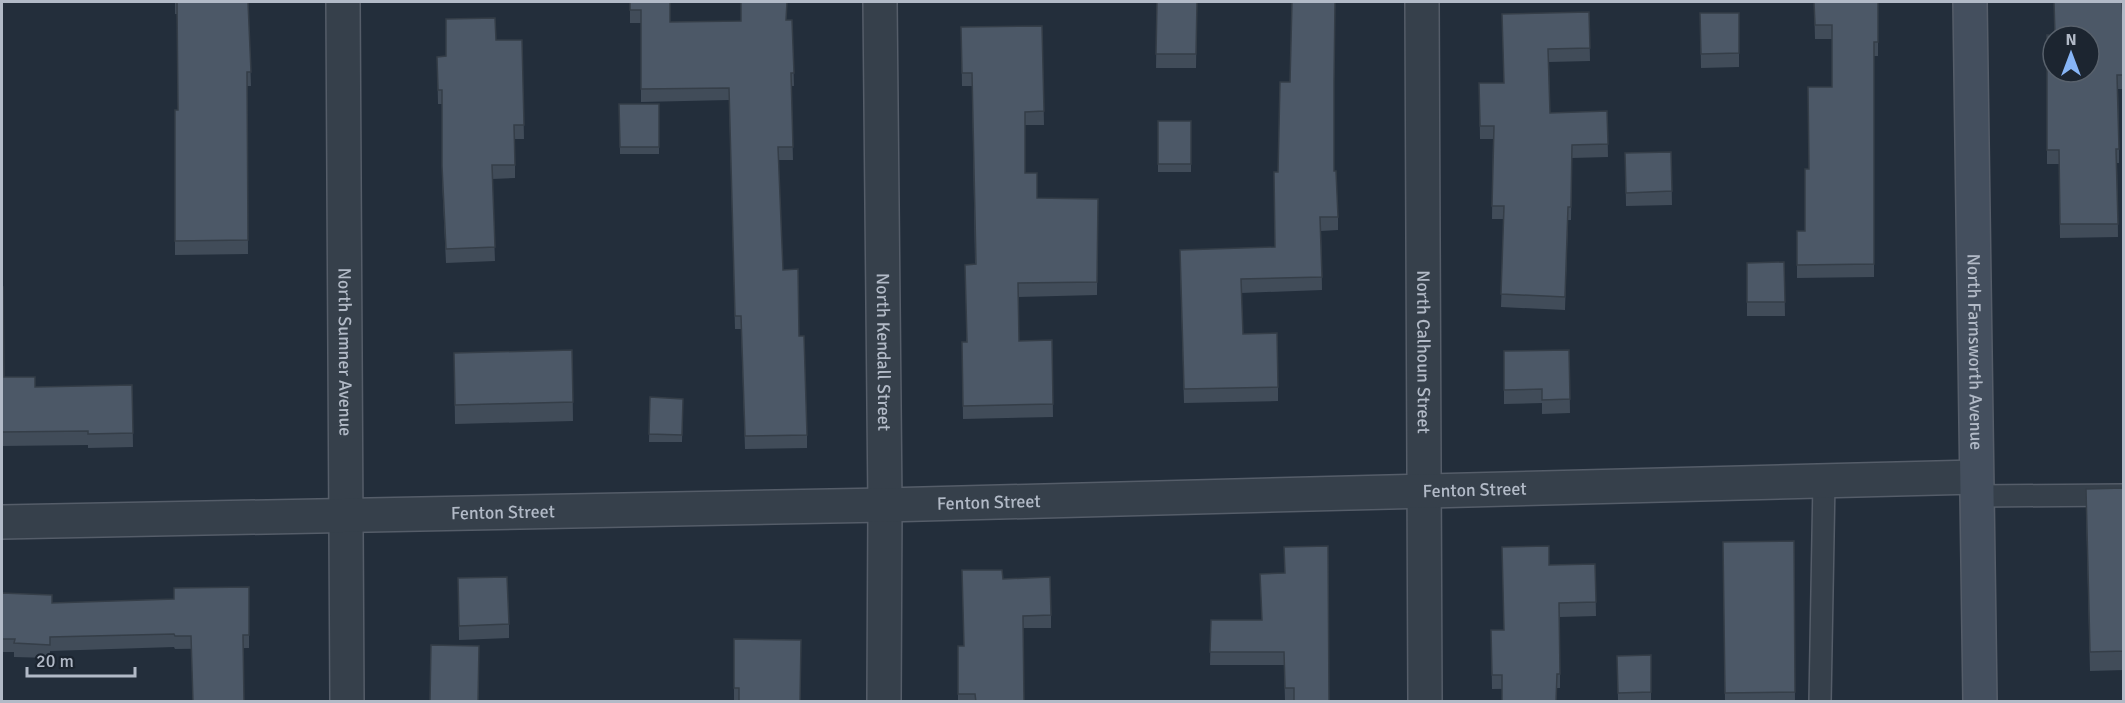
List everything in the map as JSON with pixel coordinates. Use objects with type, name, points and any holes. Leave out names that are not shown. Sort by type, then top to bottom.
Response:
[{"type":"main road","name":"North Farnsworth Avenue","points":[[1970,2],[1980,702]]},
{"type":"street","name":"North Sumner Avenue","points":[[343,2],[347,702]]},
{"type":"street","name":"North Kendall Street","points":[[880,2],[885,505],[884,702]]},
{"type":"street","name":"North Calhoun Street","points":[[1422,2],[1425,702]]},
{"type":"street","name":"Fenton Street","points":[[2,522],[885,505],[1824,481],[1976,486]]},
{"type":"lane","points":[[1820,702],[1824,481]]},
{"type":"lane","points":[[1976,486],[2124,495]]},
{"type":"building","points":[[177,2],[248,2],[251,72],[247,72],[248,240],[175,241],[175,110],[178,110]]},
{"type":"building","points":[[630,2],[670,2],[670,22],[741,21],[741,2],[787,2],[786,20],[792,20],[793,147],[778,147],[783,270],[798,269],[799,336],[804,336],[807,435],[745,436],[741,316],[735,316],[729,88],[641,89],[641,10],[630,10]]},
{"type":"building","points":[[1157,2],[1197,2],[1196,54],[1156,54]]},
{"type":"building","points":[[1292,2],[1335,2],[1334,171],[1336,171],[1338,217],[1320,217],[1322,277],[1241,279],[1243,334],[1277,333],[1278,387],[1184,389],[1180,250],[1275,247],[1274,172],[1278,172],[1280,82],[1290,82]]},
{"type":"building","points":[[1814,2],[1878,2],[1878,42],[1874,42],[1874,264],[1797,265],[1797,231],[1805,231],[1805,169],[1809,169],[1808,87],[1832,87],[1832,25],[1815,25]]},
{"type":"building","points":[[2054,2],[2122,2],[2124,75],[2117,75],[2118,224],[2060,224],[2059,150],[2047,150],[2047,84],[2101,84],[2101,24],[2055,24]]},
{"type":"building","points":[[1589,12],[1590,48],[1548,49],[1550,113],[1607,111],[1608,144],[1572,145],[1571,207],[1568,207],[1565,297],[1501,294],[1504,206],[1492,206],[1494,126],[1480,126],[1479,83],[1504,83],[1502,14]]},
{"type":"building","points":[[1700,13],[1739,13],[1739,53],[1701,54]]},
{"type":"building","points":[[495,18],[496,40],[522,40],[524,125],[514,125],[515,165],[492,165],[495,247],[446,249],[442,166],[442,90],[438,90],[437,57],[446,56],[446,19]]},
{"type":"building","points":[[1042,26],[1044,111],[1025,112],[1025,173],[1037,173],[1037,198],[1098,199],[1097,282],[1018,283],[1019,341],[1052,340],[1053,404],[963,406],[962,342],[967,342],[965,265],[976,264],[972,73],[962,73],[961,27]]},
{"type":"building","points":[[619,104],[659,104],[659,147],[620,147]]},
{"type":"building","points":[[1158,121],[1191,121],[1191,164],[1158,164]]},
{"type":"building","points":[[1671,152],[1672,191],[1626,193],[1625,153]]},
{"type":"building","points":[[1784,262],[1785,302],[1747,302],[1747,263]]},
{"type":"building","points":[[2,287],[4,377],[35,377],[35,387],[132,385],[133,433],[2,432]]},
{"type":"building","points":[[572,350],[573,402],[455,405],[454,353]]},
{"type":"building","points":[[1569,350],[1570,399],[1542,400],[1542,389],[1504,390],[1504,351]]},
{"type":"building","points":[[650,397],[683,399],[682,435],[649,434]]},
{"type":"building","points":[[2124,488],[2124,651],[2090,652],[2086,489]]},
{"type":"building","points":[[1794,541],[1795,692],[1725,693],[1723,542]]},
{"type":"building","points":[[1328,546],[1329,702],[1294,702],[1294,688],[1285,688],[1284,652],[1210,652],[1211,620],[1262,620],[1260,574],[1285,573],[1284,547]]},
{"type":"building","points":[[1549,546],[1549,565],[1595,564],[1596,602],[1559,603],[1560,674],[1557,674],[1556,702],[1502,702],[1502,675],[1492,675],[1491,630],[1504,630],[1502,547]]},
{"type":"building","points":[[962,570],[1002,570],[1003,579],[1050,577],[1051,615],[1023,616],[1024,702],[976,702],[975,694],[958,694],[958,646],[964,646]]},
{"type":"building","points":[[507,577],[509,624],[459,626],[458,578]]},
{"type":"building","points":[[249,587],[249,635],[243,635],[244,702],[193,702],[191,636],[175,636],[174,634],[50,637],[50,645],[14,643],[15,639],[2,639],[2,593],[52,595],[52,603],[174,599],[174,588]]},
{"type":"building","points":[[734,639],[801,640],[800,702],[739,702],[739,688],[734,688]]},
{"type":"building","points":[[431,645],[479,646],[478,702],[430,702]]},
{"type":"building","points":[[1651,655],[1651,692],[1618,693],[1617,656]]}]
